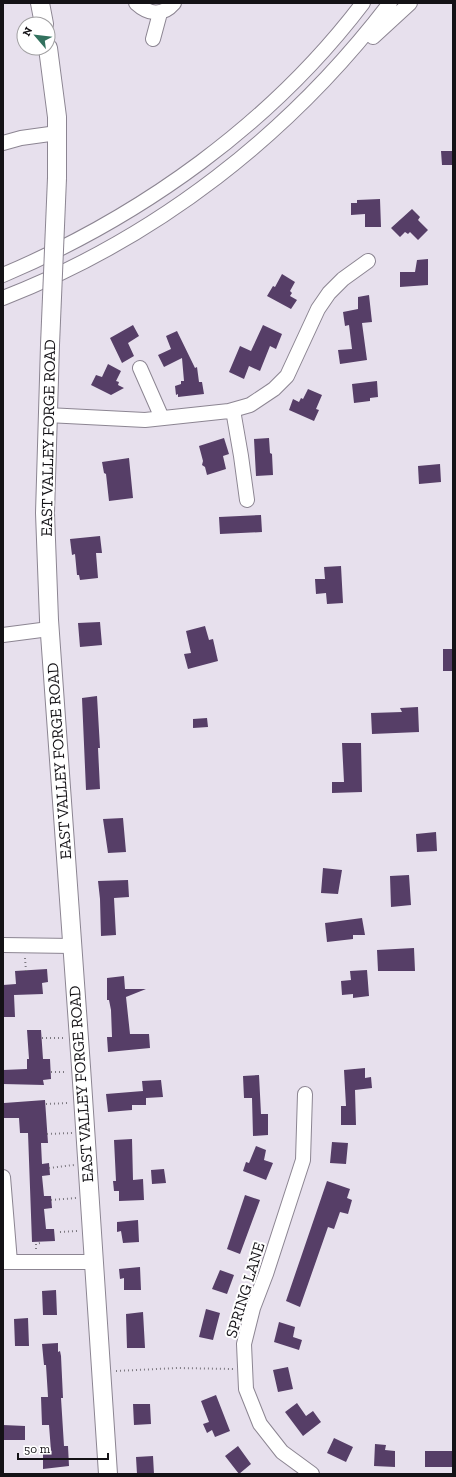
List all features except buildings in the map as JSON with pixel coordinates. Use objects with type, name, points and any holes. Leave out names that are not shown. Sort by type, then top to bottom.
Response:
[{"type":"main road","points":[[40,3],[42,16]]},
{"type":"main road","name":"EAST VALLEY FORGE ROAD","points":[[49,56],[58,133],[47,415],[45,513],[49,629],[108,1474]]},
{"type":"street","points":[[136,3],[146,11],[160,12],[166,10],[174,3]]},
{"type":"street","points":[[336,36],[357,3]]},
{"type":"street","points":[[3,275],[74,242],[110,222],[174,182],[218,149],[263,111],[314,61],[363,3]]},
{"type":"street","points":[[330,76],[390,3]]},
{"type":"street","points":[[3,298],[84,262],[140,230],[187,199],[249,152],[410,3]]},
{"type":"street","points":[[153,39],[160,12]]},
{"type":"street","points":[[3,143],[21,138],[58,133]]},
{"type":"street","points":[[47,415],[145,420],[233,410],[259,401],[286,376],[295,361],[318,309],[329,293],[368,261]]},
{"type":"street","points":[[140,368],[162,418]]},
{"type":"street","points":[[233,410],[241,456],[246,500]]},
{"type":"street","points":[[3,635],[49,629]]},
{"type":"street","points":[[3,945],[72,946]]},
{"type":"street","name":"SPRING LANE","points":[[305,1094],[303,1160],[269,1267],[254,1308],[244,1344],[246,1389],[260,1424],[282,1452],[312,1474]]},
{"type":"street","points":[[3,1177],[6,1262],[93,1262]]},
{"type":"path","points":[[42,1038],[78,1036]]},
{"type":"path","points":[[46,1104],[83,1102]]},
{"type":"path","points":[[48,1134],[85,1132]]},
{"type":"path","points":[[49,1168],[87,1164]]},
{"type":"path","points":[[51,1200],[89,1197]]},
{"type":"path","points":[[60,1232],[91,1230]]},
{"type":"path","points":[[115,1371],[177,1368],[235,1369]]}]
